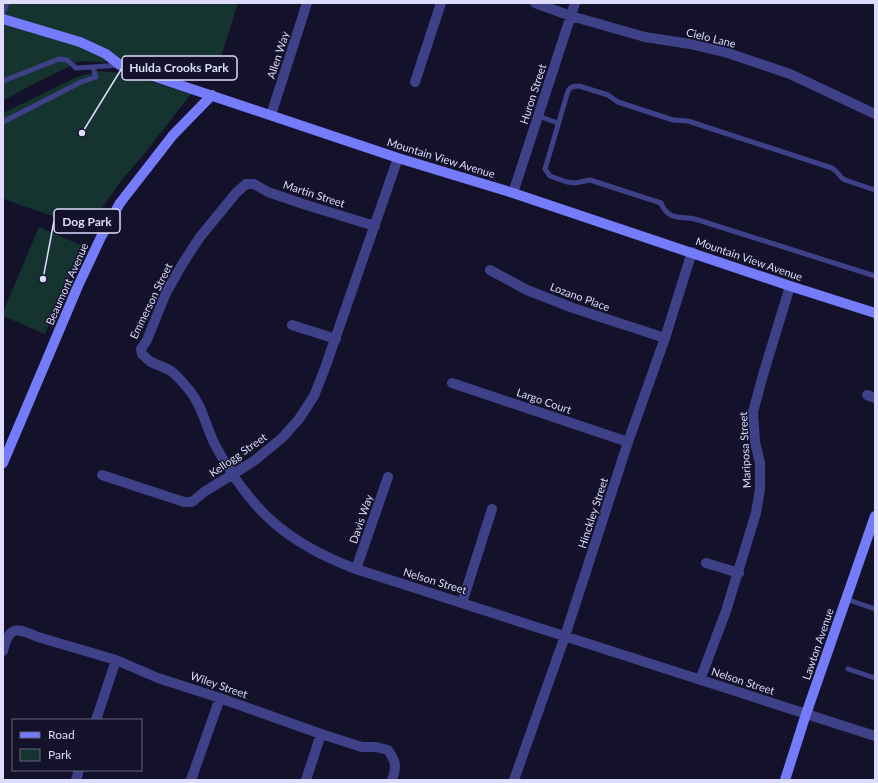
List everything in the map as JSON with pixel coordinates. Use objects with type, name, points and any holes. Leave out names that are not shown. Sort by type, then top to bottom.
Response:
[{"type":"street","name":"Allen Way","points":[[271,114],[307,3]]},
{"type":"street","points":[[415,82],[441,3]]},
{"type":"street","name":"Cielo Lane","points":[[535,3],[571,16],[645,37],[690,44],[728,53],[790,74],[875,114]]},
{"type":"street","name":"Huron Street","points":[[513,193],[575,3]]},
{"type":"street","name":"Mountain View Avenue","points":[[3,18],[80,42],[106,54],[120,65],[271,114],[398,158],[513,193],[790,286],[875,312]]},
{"type":"street","name":"Beaumont Avenue","points":[[3,463],[78,286],[101,237],[116,210],[173,135],[212,95]]},
{"type":"street","name":"Kellogg Street","points":[[102,475],[184,502],[192,502],[204,492],[254,461],[282,438],[299,419],[314,396],[336,339],[398,158]]},
{"type":"street","name":"Martin Street","points":[[246,184],[254,184],[268,192],[375,226]]},
{"type":"street","name":"Emmerson Street","points":[[142,354],[141,349],[147,340],[166,293],[182,263],[200,237],[236,193],[246,184]]},
{"type":"street","name":"Hinckley Street","points":[[514,780],[565,636],[628,442],[665,338],[692,252]]},
{"type":"street","name":"Lozano Place","points":[[490,270],[527,290],[574,308],[665,338]]},
{"type":"street","name":"Mariposa Street","points":[[700,680],[726,611],[756,513],[760,489],[760,463],[753,412],[790,286]]},
{"type":"street","points":[[292,325],[336,339]]},
{"type":"street","name":"Nelson Street","points":[[142,354],[151,362],[170,370],[191,392],[200,406],[214,442],[232,475],[267,518],[315,552],[356,569],[875,736]]},
{"type":"street","name":"Largo Court","points":[[452,383],[628,442]]},
{"type":"street","name":"Davis Way","points":[[356,569],[388,477]]},
{"type":"street","points":[[462,603],[492,509]]},
{"type":"street","name":"Lawton Avenue","points":[[785,780],[806,714],[875,516]]},
{"type":"street","points":[[706,562],[738,573]]},
{"type":"street","name":"Wiley Street","points":[[3,651],[6,639],[12,631],[18,630],[28,632],[38,637],[116,660],[158,678],[220,698],[321,734],[362,747],[388,750],[395,761],[395,772],[392,780]]},
{"type":"street","points":[[96,719],[116,660]]},
{"type":"street","points":[[191,780],[220,698]]},
{"type":"street","points":[[306,780],[321,734]]},
{"type":"lane","points":[[3,13],[7,3]]},
{"type":"lane","points":[[3,81],[59,59],[67,60],[76,68],[120,65]]},
{"type":"lane","points":[[3,122],[81,82],[96,77],[93,67]]},
{"type":"lane","points":[[875,190],[844,180],[836,170],[832,168],[688,121],[677,121],[618,102],[608,95],[579,86],[575,86],[568,90],[545,168],[550,176],[567,182],[575,184],[590,180],[661,203],[663,208],[671,215],[684,219],[696,219],[875,276]]},
{"type":"lane","points":[[538,116],[558,123]]},
{"type":"lane","points":[[846,599],[875,609]]},
{"type":"lane","points":[[848,669],[875,678]]},
{"type":"green space","points":[[3,3],[238,3],[214,79],[199,79],[192,81],[125,61],[80,61],[33,84],[3,101]]},
{"type":"green space","points":[[100,71],[126,74],[191,94],[125,176],[103,206],[95,230],[3,198],[3,113],[77,77]]},
{"type":"green space","points":[[39,227],[83,246],[45,334],[3,316],[3,312]]},
{"type":"place","name":"Hulda Crooks Park","points":[[82,133]]},
{"type":"place","name":"Dog Park","points":[[43,279]]}]
